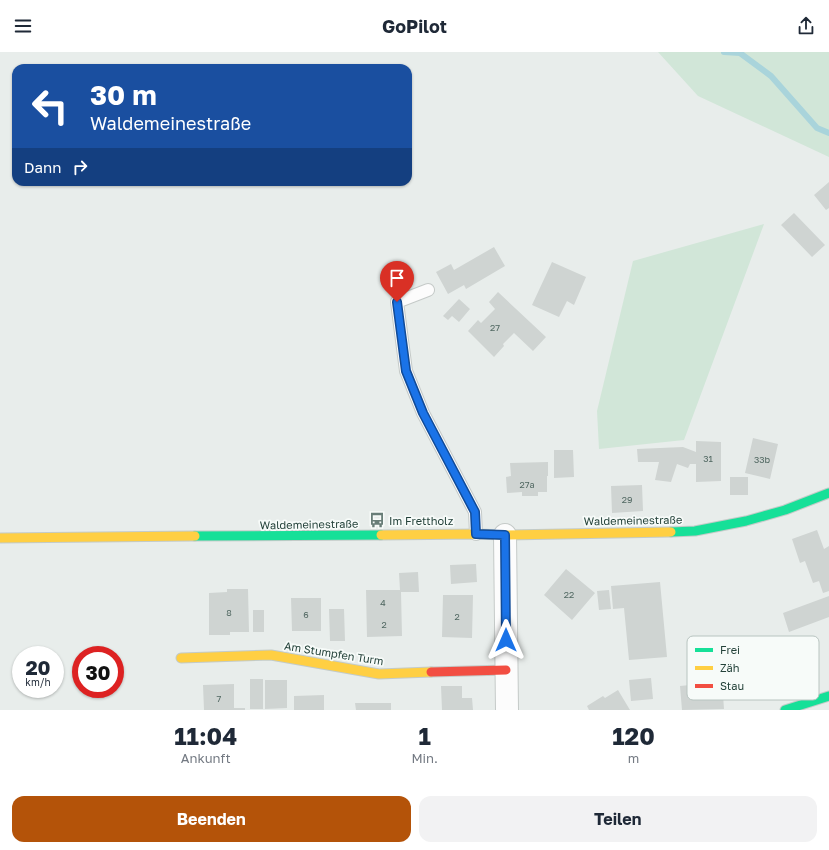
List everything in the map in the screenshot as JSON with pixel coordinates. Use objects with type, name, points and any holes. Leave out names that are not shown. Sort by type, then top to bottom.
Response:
[{"type":"street","name":"Waldemeinestraße","points":[[0,538],[505,535],[695,531],[746,521],[785,510],[829,493]]},
{"type":"street","points":[[505,535],[507,710]]},
{"type":"street","name":"Am Stumpfen Turm","points":[[181,658],[271,656],[379,674],[506,670]]},
{"type":"street","points":[[819,699],[829,696]]},
{"type":"street","points":[[785,710],[816,700]]},
{"type":"lane","points":[[428,290],[397,302],[406,371],[423,413],[475,512],[476,534]]},
{"type":"green space","points":[[658,52],[829,52],[829,157],[698,96]]},
{"type":"green space","points":[[764,224],[684,440],[599,449],[597,411],[633,261]]},
{"type":"building","points":[[829,182],[829,208],[826,210],[814,195]]},
{"type":"building","points":[[794,213],[825,245],[812,257],[781,225]]},
{"type":"building","points":[[494,247],[505,266],[466,289],[464,285],[448,294],[436,272],[451,264],[454,270]]},
{"type":"building","points":[[552,262],[586,277],[574,305],[567,301],[559,317],[532,305]]},
{"type":"building","points":[[498,292],[546,337],[533,351],[514,333],[503,344],[504,346],[494,357],[468,331],[478,320],[481,323],[495,309],[489,302]]},
{"type":"building","points":[[459,299],[470,309],[459,322],[452,316],[448,320],[443,316]]},
{"type":"building","points":[[753,438],[778,444],[770,479],[745,473]]},
{"type":"building","points":[[696,441],[721,442],[721,481],[696,482],[696,464],[690,464],[688,468],[677,464],[671,482],[655,480],[659,462],[638,462],[637,449],[683,447],[696,452]]},
{"type":"building","points":[[554,450],[573,450],[574,477],[554,478]]},
{"type":"building","points":[[548,462],[547,492],[538,492],[538,496],[522,496],[522,492],[507,493],[506,477],[511,476],[510,463]]},
{"type":"building","points":[[730,477],[748,477],[748,495],[730,495]]},
{"type":"building","points":[[642,485],[643,511],[612,513],[611,486]]},
{"type":"building","points":[[817,530],[824,549],[829,546],[829,591],[823,593],[819,581],[813,583],[805,561],[800,563],[792,539]]},
{"type":"building","points":[[476,564],[477,582],[451,584],[450,565]]},
{"type":"building","points":[[566,569],[595,593],[572,620],[544,595]]},
{"type":"building","points":[[418,572],[419,592],[401,592],[402,636],[367,637],[366,590],[400,590],[399,573]]},
{"type":"building","points":[[660,582],[667,657],[629,660],[624,608],[613,609],[611,586]]},
{"type":"building","points":[[227,589],[248,589],[249,632],[230,632],[230,635],[209,635],[209,593],[227,592]]},
{"type":"building","points":[[609,590],[611,609],[599,610],[597,591]]},
{"type":"building","points":[[443,595],[473,595],[472,638],[442,637]]},
{"type":"building","points":[[829,596],[829,617],[789,632],[783,613]]},
{"type":"building","points":[[291,598],[321,598],[321,631],[292,631]]},
{"type":"building","points":[[329,609],[344,609],[345,641],[330,641]]},
{"type":"building","points":[[253,610],[264,610],[264,632],[253,632]]},
{"type":"building","points":[[651,678],[653,699],[631,701],[629,680]]},
{"type":"building","points":[[250,679],[263,679],[263,709],[250,709]]},
{"type":"building","points":[[265,680],[287,680],[287,708],[265,709]]},
{"type":"building","points":[[234,684],[234,708],[245,708],[245,710],[204,710],[203,685]]},
{"type":"building","points":[[687,685],[687,700],[723,700],[724,709],[682,710],[680,686]]},
{"type":"building","points":[[441,686],[462,686],[462,698],[472,698],[473,710],[442,710]]},
{"type":"building","points":[[618,690],[630,710],[589,710],[587,706],[603,696],[605,698]]},
{"type":"building","points":[[324,695],[324,710],[294,710],[294,696]]},
{"type":"building","points":[[355,703],[391,703],[391,710],[356,710]]},
{"type":"waterway","points":[[724,52],[740,53],[771,76],[817,128],[829,133]]},
{"type":"traffic: fast","points":[[671,532],[695,531],[746,521],[785,510],[829,493]]},
{"type":"traffic: fast","points":[[195,536],[381,535]]},
{"type":"traffic: fast","points":[[819,699],[829,696]]},
{"type":"traffic: fast","points":[[785,710],[816,700]]},
{"type":"traffic: slow","points":[[381,535],[505,535],[671,532]]},
{"type":"traffic: slow","points":[[0,538],[195,536]]},
{"type":"traffic: slow","points":[[181,658],[271,655],[379,674],[431,672]]},
{"type":"traffic: jam","points":[[431,672],[506,670]]},
{"type":"place","name":"Im Frettholz","points":[[377,520]]},
{"type":"route","points":[[397,302],[406,371],[423,413],[475,512],[476,534],[505,535],[506,640]]}]
